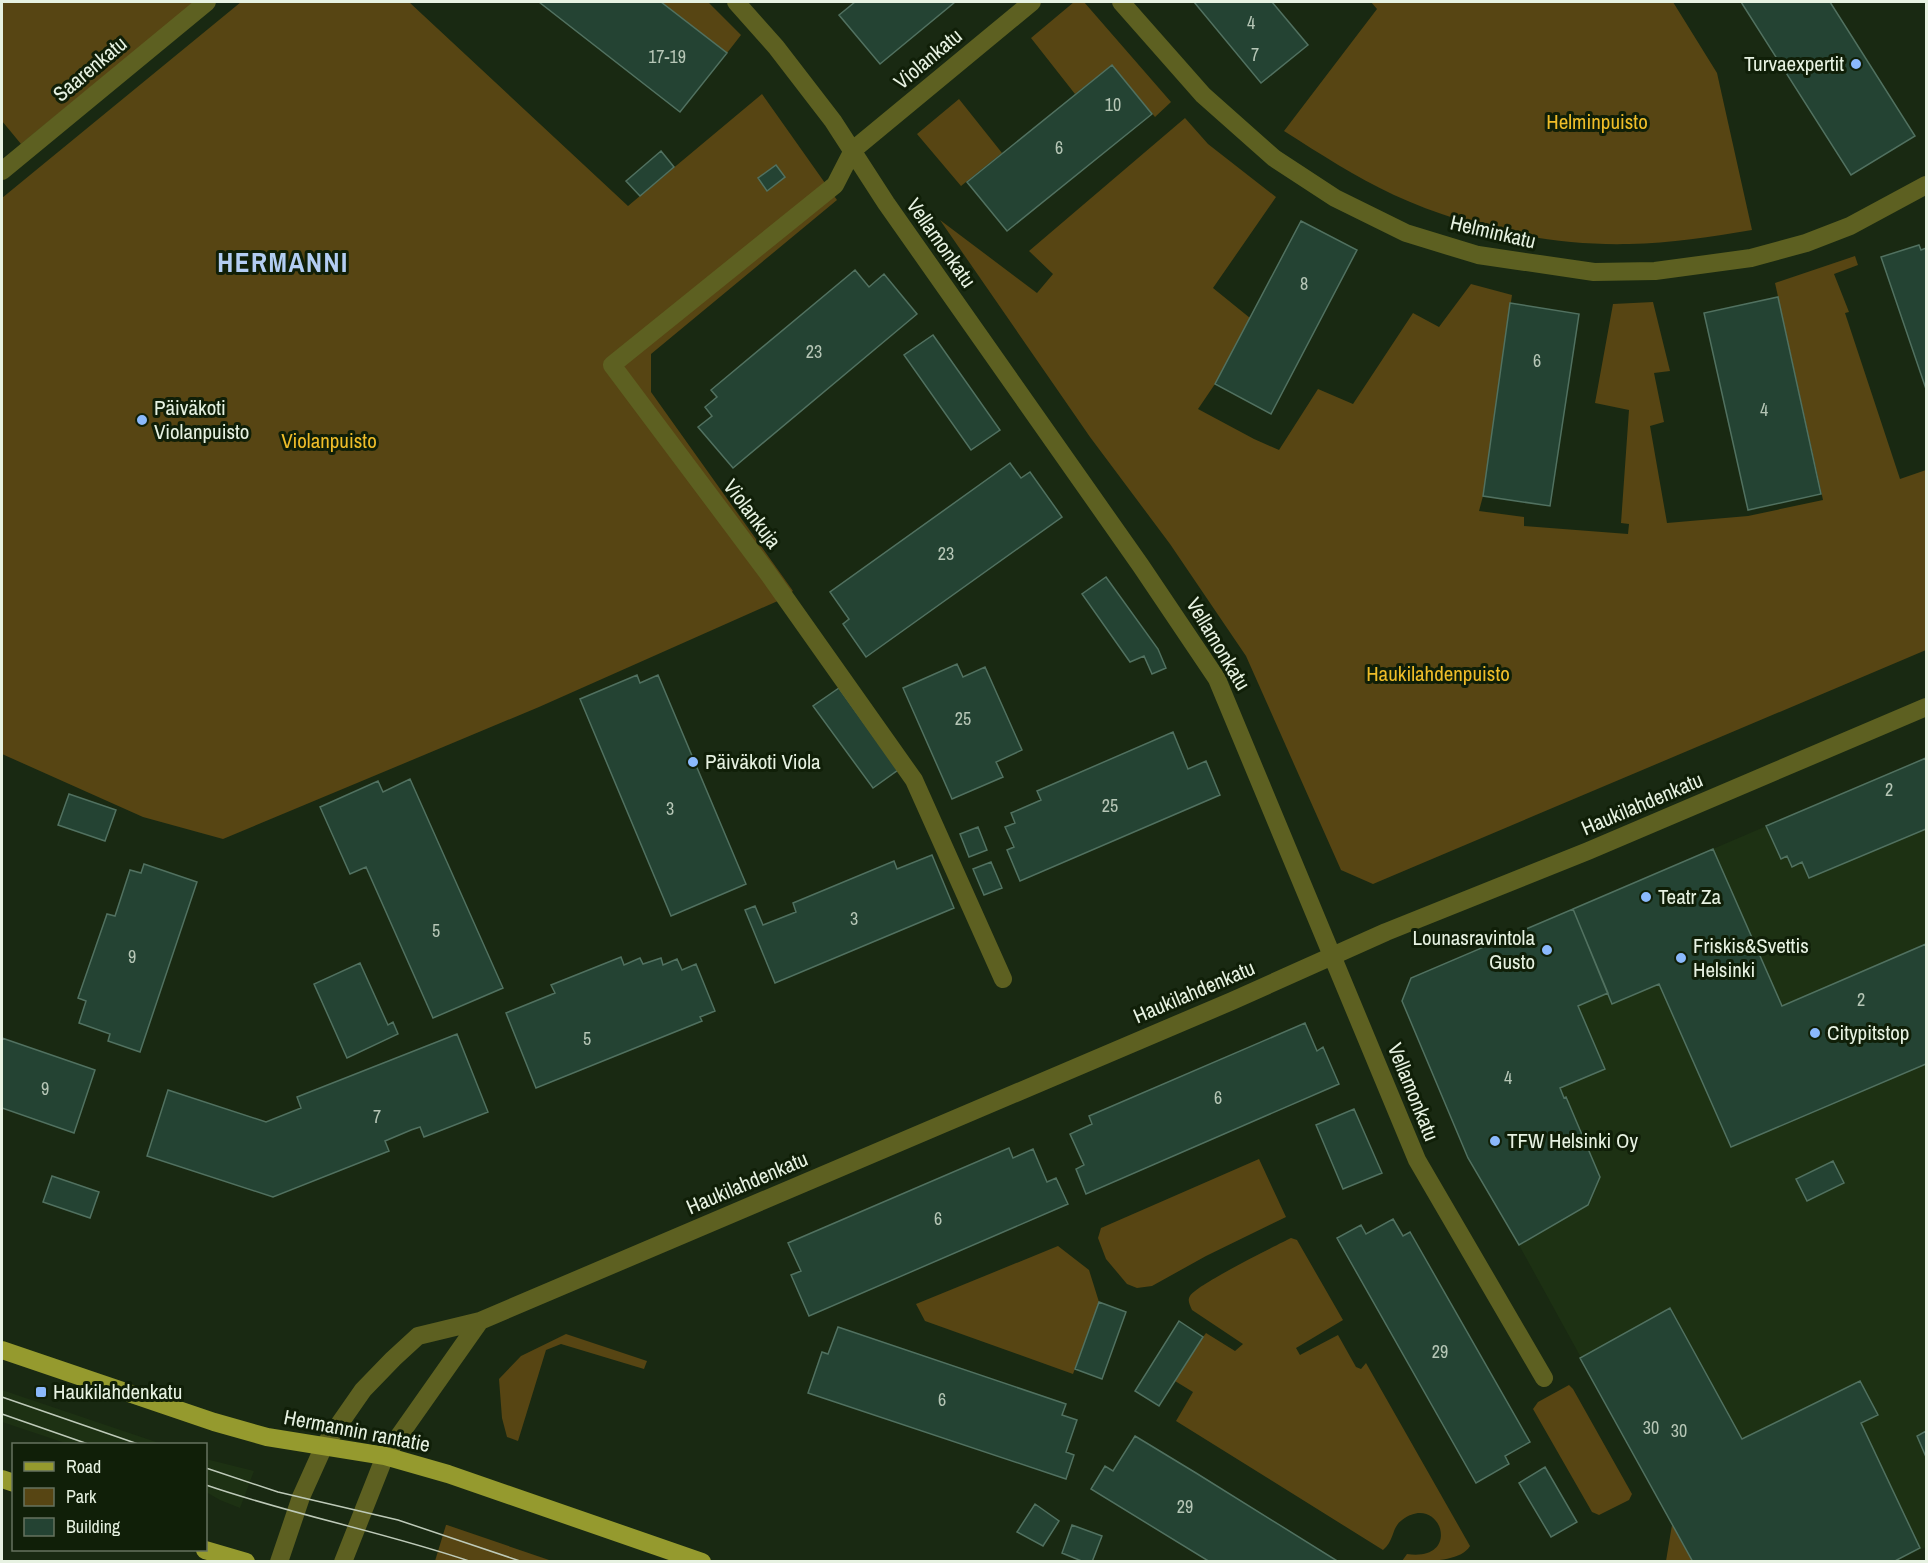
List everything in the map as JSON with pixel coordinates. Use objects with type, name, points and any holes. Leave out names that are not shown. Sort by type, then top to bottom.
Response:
[{"type":"main road","name":"Hermannin rantatie","points":[[2,1350],[214,1422],[267,1437],[385,1456],[448,1474],[702,1562]]},
{"type":"main road","points":[[207,1550],[246,1562]]},
{"type":"street","name":"Saarenkatu","points":[[2,171],[207,2]]},
{"type":"street","name":"Vellamonkatu","points":[[736,2],[783,57],[833,122],[886,203],[1209,664],[1240,733],[1417,1160],[1544,1378]]},
{"type":"street","name":"Violankatu","points":[[853,150],[1032,2]]},
{"type":"street","name":"Helminkatu","points":[[1121,2],[1203,95],[1274,158],[1335,198],[1406,233],[1478,255],[1594,272],[1655,271],[1751,258],[1806,243],[1850,226],[1926,185]]},
{"type":"street","name":"Violankuja","points":[[853,150],[835,185],[612,365],[767,572],[914,780],[1003,980]]},
{"type":"street","name":"Haukilahdenkatu","points":[[279,1562],[301,1497],[324,1446],[363,1390],[418,1336],[480,1321],[1386,932],[1588,852],[1926,707]]},
{"type":"street","points":[[343,1562],[385,1456],[480,1321]]},
{"type":"shaded area","points":[[1926,758],[1926,1547],[1896,1561],[1693,1561],[1519,1245],[1468,1158],[1402,1001],[1411,978]]},
{"type":"shaded area","name":"Haukilahdenkatu","points":[[2,1390],[159,1443],[65,1443],[2,1422]]},
{"type":"shaded area","name":"Haukilahdenkatu","points":[[207,1459],[254,1471],[240,1508],[207,1493]]},
{"type":"green space","points":[[2,2],[195,2],[21,144],[2,121]]},
{"type":"green space","name":"Violanpuisto","points":[[241,2],[409,2],[628,206],[762,94],[837,200],[651,354],[651,392],[793,591],[780,600],[539,707],[223,839],[143,817],[2,754],[2,198]]},
{"type":"green space","points":[[661,2],[708,2],[741,35],[727,53]]},
{"type":"green space","points":[[1074,2],[1084,2],[1171,102],[1155,117],[1112,65],[1075,94],[1031,38]]},
{"type":"green space","name":"Helminpuisto","points":[[1371,2],[1673,2],[1717,73],[1752,230],[1691,239],[1629,244],[1599,244],[1539,238],[1479,226],[1422,207],[1338,165],[1284,131],[1377,9]]},
{"type":"green space","points":[[959,99],[1002,153],[961,186],[917,134]]},
{"type":"green space","name":"Haukilahdenpuisto","points":[[1185,118],[1208,144],[1276,197],[1213,288],[1250,318],[1215,384],[1198,409],[1279,450],[1318,389],[1353,404],[1413,313],[1439,327],[1471,284],[1512,295],[1479,511],[1524,517],[1524,526],[1628,534],[1629,524],[1621,523],[1629,410],[1595,403],[1613,304],[1653,302],[1670,371],[1654,373],[1664,422],[1650,426],[1667,523],[1748,516],[1823,500],[1775,283],[1855,256],[1858,265],[1834,274],[1849,312],[1845,313],[1900,479],[1926,470],[1926,650],[1373,884],[1341,870],[1246,656],[1170,544],[1090,437],[940,220],[1037,293],[1053,274],[1029,251]]},
{"type":"green space","points":[[1259,1159],[1286,1217],[1206,1256],[1152,1286],[1137,1288],[1127,1284],[1106,1259],[1098,1238],[1101,1228]]},
{"type":"green space","points":[[1291,1238],[1297,1240],[1343,1320],[1296,1348],[1300,1355],[1338,1335],[1356,1367],[1361,1369],[1366,1363],[1470,1546],[1458,1556],[1440,1560],[1402,1561],[1407,1554],[1425,1554],[1436,1548],[1440,1539],[1440,1529],[1435,1520],[1427,1514],[1415,1513],[1402,1520],[1383,1550],[1176,1421],[1193,1392],[1175,1381],[1206,1333],[1235,1351],[1243,1344],[1192,1310],[1190,1296],[1206,1283]]},
{"type":"green space","points":[[1058,1246],[1089,1270],[1099,1302],[1073,1374],[925,1321],[916,1304]]},
{"type":"green space","points":[[566,1334],[647,1361],[644,1369],[561,1344],[546,1350],[518,1441],[507,1437],[502,1418],[499,1379],[521,1356]]},
{"type":"green space","points":[[1569,1385],[1632,1494],[1629,1500],[1599,1515],[1592,1512],[1533,1409],[1538,1402]]},
{"type":"green space","points":[[447,1525],[552,1561],[435,1561]]},
{"type":"green space","points":[[1672,1525],[1693,1561],[1666,1561]]},
{"type":"building","points":[[539,2],[661,2],[727,53],[680,112]]},
{"type":"building","points":[[855,2],[955,2],[880,64],[839,15]]},
{"type":"building","points":[[1194,2],[1272,2],[1308,45],[1261,83]]},
{"type":"building","points":[[1741,2],[1830,2],[1915,136],[1851,175]]},
{"type":"building","points":[[1112,65],[1152,114],[1007,231],[967,182]]},
{"type":"building","points":[[661,151],[674,167],[640,196],[626,181]]},
{"type":"building","points":[[776,165],[785,177],[767,191],[758,178]]},
{"type":"building","points":[[1301,221],[1357,250],[1271,414],[1215,384]]},
{"type":"building","points":[[1919,245],[1921,250],[1926,248],[1926,389],[1881,257]]},
{"type":"building","points":[[855,270],[869,287],[884,274],[917,314],[733,468],[698,427],[712,416],[705,407],[717,397],[711,390]]},
{"type":"building","points":[[1778,297],[1821,494],[1748,510],[1704,313]]},
{"type":"building","points":[[1510,303],[1579,314],[1550,506],[1483,496]]},
{"type":"building","points":[[933,335],[1000,430],[971,450],[904,355]]},
{"type":"building","points":[[1010,463],[1021,478],[1030,472],[1062,517],[866,657],[843,624],[849,619],[830,592]]},
{"type":"building","points":[[1106,577],[1158,649],[1166,668],[1152,674],[1144,656],[1130,662],[1082,594]]},
{"type":"building","points":[[957,664],[963,677],[985,667],[1022,750],[996,762],[1003,777],[952,799],[903,688]]},
{"type":"building","points":[[637,675],[640,683],[658,675],[746,884],[671,916],[580,699]]},
{"type":"building","points":[[839,688],[898,770],[873,788],[813,706]]},
{"type":"building","points":[[1173,732],[1188,769],[1206,761],[1220,795],[1020,881],[1007,850],[1014,847],[1005,827],[1015,823],[1011,813],[1041,800],[1037,791]]},
{"type":"building","points":[[1926,758],[1926,829],[1809,878],[1802,862],[1792,867],[1787,856],[1781,859],[1766,826]]},
{"type":"building","points":[[410,779],[503,988],[433,1018],[366,867],[350,874],[320,807],[378,781],[383,792]]},
{"type":"building","points":[[69,794],[116,810],[105,841],[58,825]]},
{"type":"building","points":[[978,827],[987,850],[969,857],[960,834]]},
{"type":"building","points":[[1713,849],[1782,1006],[1926,944],[1926,1064],[1731,1147],[1659,984],[1612,1004],[1573,909]]},
{"type":"building","points":[[932,855],[954,908],[775,983],[745,910],[755,906],[763,925],[796,912],[793,903],[894,861],[897,869]]},
{"type":"building","points":[[991,862],[1002,888],[984,895],[973,869]]},
{"type":"building","points":[[144,864],[197,882],[140,1052],[108,1041],[110,1034],[79,1023],[86,1001],[78,998],[107,914],[115,916],[130,870],[141,873]]},
{"type":"building","points":[[1573,909],[1608,993],[1578,1006],[1605,1069],[1560,1088],[1600,1177],[1588,1205],[1519,1245],[1468,1158],[1402,1001],[1411,978]]},
{"type":"building","points":[[621,957],[624,965],[640,958],[643,964],[661,958],[663,965],[677,959],[682,970],[696,964],[715,1011],[700,1017],[702,1021],[536,1088],[506,1013],[555,993],[551,985]]},
{"type":"building","points":[[360,963],[388,1025],[393,1022],[398,1034],[347,1058],[314,984]]},
{"type":"building","points":[[1305,1023],[1317,1051],[1323,1047],[1339,1084],[1086,1194],[1076,1169],[1084,1165],[1070,1134],[1092,1124],[1089,1116]]},
{"type":"building","points":[[457,1034],[488,1112],[424,1137],[420,1127],[411,1130],[385,1141],[389,1151],[273,1197],[147,1156],[168,1090],[266,1122],[301,1108],[297,1097]]},
{"type":"building","points":[[2,1038],[95,1070],[74,1133],[2,1108]]},
{"type":"building","points":[[1354,1109],[1382,1173],[1343,1189],[1316,1125]]},
{"type":"building","points":[[1009,1148],[1013,1158],[1033,1149],[1047,1182],[1056,1178],[1068,1204],[809,1316],[791,1275],[801,1271],[788,1243]]},
{"type":"building","points":[[1833,1161],[1844,1183],[1807,1201],[1796,1179]]},
{"type":"building","points":[[52,1176],[99,1192],[90,1218],[43,1202]]},
{"type":"building","points":[[1393,1219],[1403,1236],[1410,1232],[1530,1442],[1505,1456],[1509,1464],[1476,1483],[1337,1238],[1361,1225],[1366,1234]]},
{"type":"building","points":[[1099,1302],[1126,1312],[1102,1379],[1075,1369]]},
{"type":"building","points":[[1670,1308],[1742,1439],[1860,1381],[1878,1415],[1861,1423],[1920,1548],[1893,1562],[1693,1562],[1580,1358]]},
{"type":"building","points":[[1179,1321],[1203,1337],[1159,1406],[1135,1391]]},
{"type":"building","points":[[838,1327],[1066,1404],[1062,1415],[1077,1420],[1066,1452],[1074,1455],[1066,1479],[808,1393],[822,1352],[828,1354]]},
{"type":"building","points":[[1926,1431],[1926,1457],[1917,1436]]},
{"type":"building","points":[[1135,1436],[1339,1562],[1210,1562],[1091,1489],[1105,1466],[1113,1471]]},
{"type":"building","points":[[1545,1467],[1577,1522],[1551,1537],[1519,1483]]},
{"type":"building","points":[[1035,1504],[1059,1521],[1043,1546],[1017,1532]]},
{"type":"building","points":[[1072,1525],[1102,1536],[1092,1562],[1084,1562],[1062,1553]]},
{"type":"tram line","points":[[2,1397],[135,1443]]},
{"type":"tram line","points":[[2,1414],[85,1443]]},
{"type":"tram line","points":[[207,1468],[278,1492],[398,1520],[523,1562]]},
{"type":"tram line","points":[[207,1485],[472,1562]]},
{"type":"place","name":"Turvaexpertit","points":[[1856,64]]},
{"type":"place","name":"Päiväkoti Violanpuisto","points":[[142,420]]},
{"type":"place","name":"Päiväkoti Viola","points":[[693,762]]},
{"type":"place","name":"Teatr Za","points":[[1646,897]]},
{"type":"place","name":"Lounasravintola Gusto","points":[[1547,950]]},
{"type":"place","name":"Friskis&Svettis Helsinki","points":[[1681,958]]},
{"type":"place","name":"Citypitstop","points":[[1815,1033]]},
{"type":"place","name":"TFW Helsinki Oy","points":[[1495,1141]]},
{"type":"place","name":"Haukilahdenkatu","points":[[41,1392]]},
{"type":"district","name":"HERMANNI","points":[[283,263]]}]
